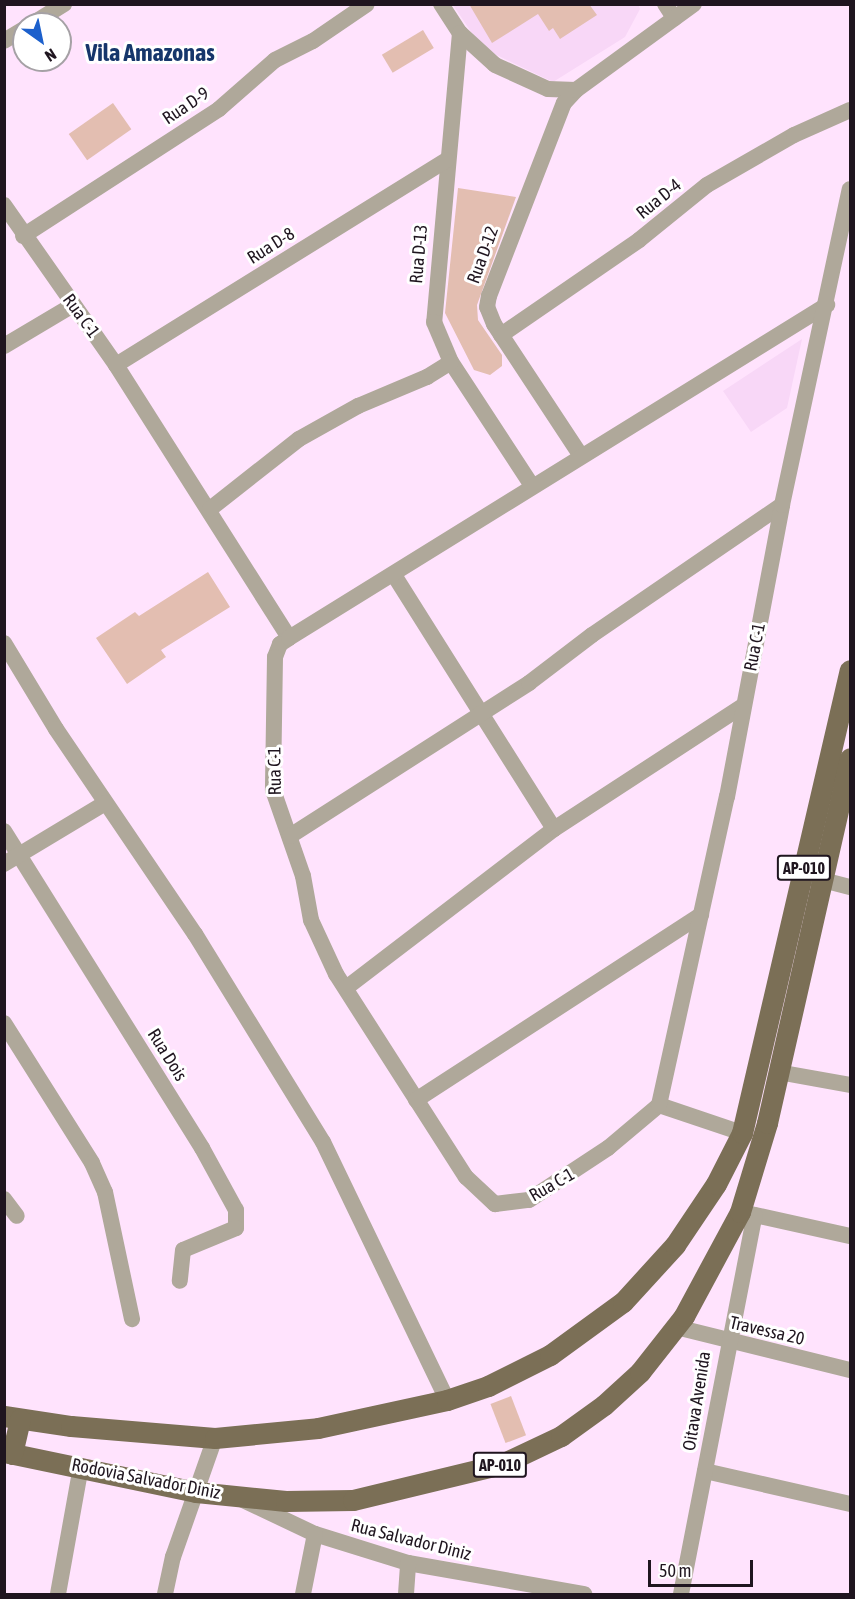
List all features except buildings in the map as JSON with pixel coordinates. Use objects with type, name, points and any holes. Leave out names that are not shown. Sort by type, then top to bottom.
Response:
[{"type":"main road","name":"AP-010","points":[[12,1418],[215,1438],[318,1428],[447,1400],[488,1386],[550,1355],[623,1302],[675,1245],[716,1184],[742,1133],[768,1069],[812,877],[850,670]]},
{"type":"main road","name":"AP-010","points":[[812,877],[850,758]]},
{"type":"main road","name":"Rodovia Salvador Diniz","points":[[8,1453],[81,1466],[196,1492],[235,1497],[353,1500],[502,1464],[561,1436],[604,1405],[639,1372],[676,1327],[747,1214],[762,1140],[768,1069]]},
{"type":"main road","points":[[742,1133],[762,1140]]},
{"type":"main road","points":[[8,1453],[12,1418]]},
{"type":"street","points":[[51,12],[64,4]]},
{"type":"street","name":"Rua D-9","points":[[23,236],[219,109],[275,60],[313,41],[367,4]]},
{"type":"street","points":[[441,4],[460,33],[495,65],[548,89],[576,90]]},
{"type":"street","name":"Rua D-12","points":[[581,456],[501,335],[488,312],[489,296],[555,121],[576,90],[670,11],[694,4]]},
{"type":"street","name":"Rua D-13","points":[[460,33],[434,312],[435,328],[451,362],[532,486]]},
{"type":"street","name":"Rua D-4","points":[[501,335],[639,240],[707,185],[794,135],[850,110]]},
{"type":"street","name":"Rua D-8","points":[[116,365],[447,160]]},
{"type":"street","name":"Rua C-1","points":[[4,205],[23,236],[116,365],[210,509],[289,638],[280,644],[275,657],[272,781],[275,802],[290,836],[314,928],[346,988],[474,1188],[489,1202],[503,1205],[530,1200],[550,1189],[659,1105],[743,706],[782,505],[850,189]]},
{"type":"street","points":[[289,638],[394,575],[532,486],[827,304]]},
{"type":"street","points":[[4,345],[73,305]]},
{"type":"street","points":[[210,509],[299,439],[358,406],[427,377],[451,362]]},
{"type":"street","points":[[290,836],[482,714],[782,505]]},
{"type":"street","points":[[394,575],[554,829]]},
{"type":"street","points":[[4,643],[105,803],[195,934],[323,1142],[447,1400]]},
{"type":"street","points":[[346,988],[554,829],[743,706]]},
{"type":"street","points":[[4,864],[105,803]]},
{"type":"street","name":"Rua Dois","points":[[4,831],[207,1156],[236,1210],[236,1228],[183,1250],[180,1281]]},
{"type":"street","points":[[812,877],[850,886]]},
{"type":"street","points":[[416,1100],[700,915]]},
{"type":"street","points":[[4,1023],[92,1163],[105,1192],[132,1319]]},
{"type":"street","points":[[768,1069],[850,1085]]},
{"type":"street","points":[[659,1105],[742,1133]]},
{"type":"street","points":[[4,1199],[17,1216]]},
{"type":"street","points":[[747,1214],[850,1236]]},
{"type":"street","name":"Oitava Avenida","points":[[681,1594],[705,1471],[747,1214]]},
{"type":"street","name":"Travessa 20","points":[[676,1327],[850,1370]]},
{"type":"street","points":[[165,1594],[215,1438]]},
{"type":"street","points":[[58,1594],[81,1466]]},
{"type":"street","points":[[705,1471],[850,1504]]},
{"type":"street","name":"Rua Salvador Diniz","points":[[235,1497],[315,1533],[408,1563],[544,1592],[584,1594]]},
{"type":"street","points":[[303,1594],[315,1533]]},
{"type":"street","points":[[406,1594],[408,1563]]},
{"type":"shaded area","points":[[638,4],[640,9],[625,37],[553,82],[482,48],[453,5]]},
{"type":"shaded area","points":[[802,339],[787,408],[751,432],[723,391]]},
{"type":"district","name":"Vila Amazonas","points":[[150,53]]}]
